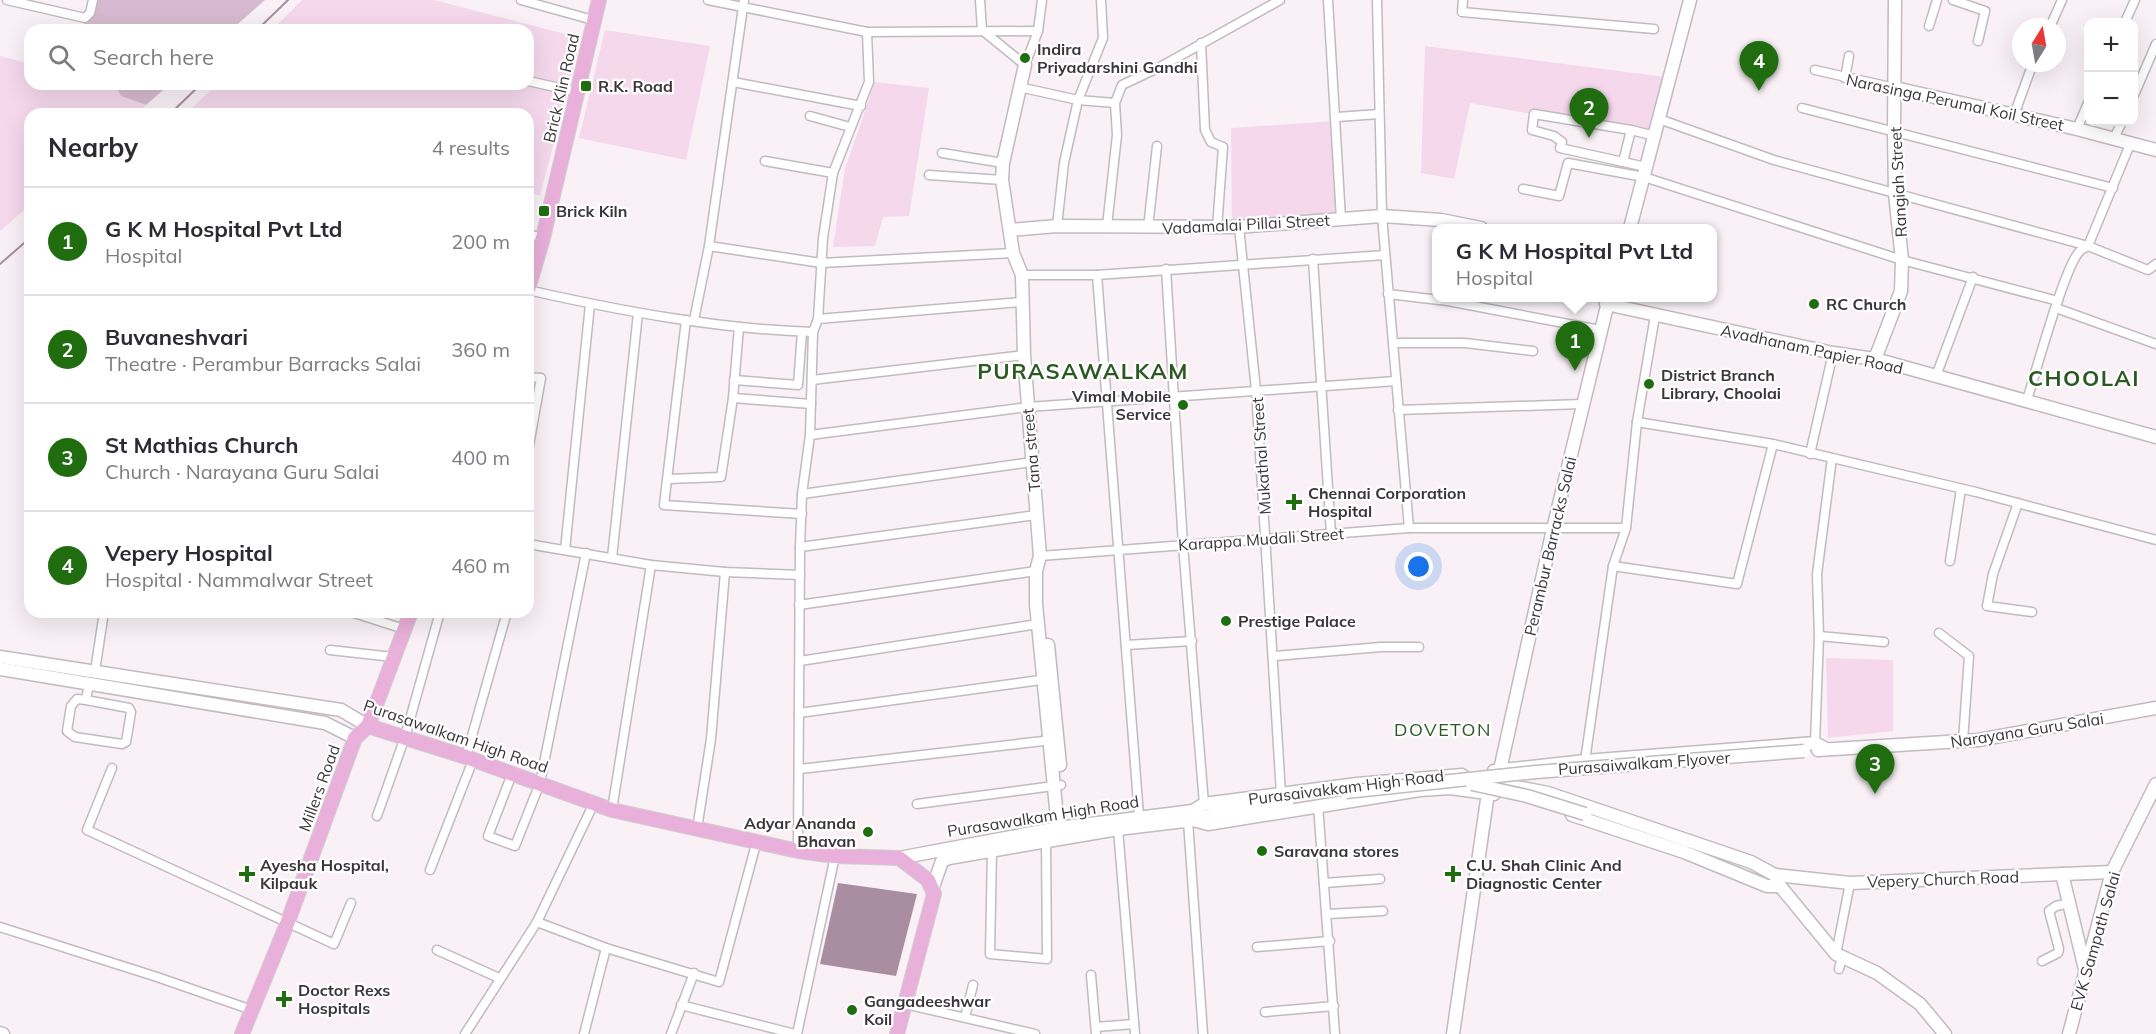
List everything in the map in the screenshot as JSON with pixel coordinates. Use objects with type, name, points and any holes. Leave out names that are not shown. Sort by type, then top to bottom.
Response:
[{"type":"main road","name":"Brick Klin Road","points":[[534,269],[578,92],[598,0]]},
{"type":"main road","points":[[368,726],[409,618]]},
{"type":"main road","name":"Purasawalkam High Road","points":[[368,726],[469,758],[612,810],[756,844],[835,856],[899,858]]},
{"type":"main road","name":"Millers Road","points":[[242,1034],[287,924],[355,738],[368,726]]},
{"type":"main road","points":[[899,858],[933,887]]},
{"type":"main road","name":"Purasawalkam High Road","points":[[897,1034],[932,904],[933,887]]},
{"type":"street","points":[[7,0],[85,18],[90,13],[93,0]]},
{"type":"street","points":[[521,0],[593,20]]},
{"type":"street","points":[[708,0],[744,4],[867,32],[1038,31]]},
{"type":"street","points":[[980,0],[982,30],[1025,65],[1038,31],[1042,0]]},
{"type":"street","points":[[1056,226],[1064,163],[1078,100],[1103,38],[1101,0]]},
{"type":"street","points":[[1107,226],[1117,135],[1115,104],[1122,85],[1280,0]]},
{"type":"street","points":[[1328,0],[1337,117],[1341,219]]},
{"type":"street","points":[[1377,0],[1382,216],[1388,294],[1395,343],[1398,410],[1409,528]]},
{"type":"street","points":[[1463,0],[1462,12],[1654,29]]},
{"type":"street","points":[[1631,224],[1690,0]]},
{"type":"street","name":"Rangiah Street","points":[[1875,359],[1901,291],[1902,260],[1895,194],[1895,0]]},
{"type":"street","points":[[1929,26],[1937,0]]},
{"type":"street","points":[[1953,0],[1985,11],[1978,41]]},
{"type":"street","points":[[2054,18],[2062,0]]},
{"type":"street","points":[[2127,18],[2135,0]]},
{"type":"street","points":[[744,4],[709,246],[690,320],[664,505],[802,514]]},
{"type":"street","points":[[798,851],[800,547],[802,494],[810,435],[813,332],[818,319],[821,263],[833,173],[869,82],[867,32]]},
{"type":"street","points":[[1201,43],[1204,130],[1211,142],[1223,147],[1216,228]]},
{"type":"street","points":[[2138,84],[2156,45]]},
{"type":"street","points":[[1845,78],[1850,56]]},
{"type":"street","name":"Tana street","points":[[1025,65],[1003,163],[1002,180],[1013,253],[1022,275],[1024,355],[1040,556],[1036,571],[1038,624],[1047,679]]},
{"type":"street","name":"Narasinga Perumal Koil Street","points":[[1815,70],[2077,129],[2156,150]]},
{"type":"street","points":[[2014,115],[2030,72]]},
{"type":"street","points":[[534,82],[578,92]]},
{"type":"street","points":[[733,82],[861,106]]},
{"type":"street","points":[[1020,87],[1078,100],[1115,104]]},
{"type":"street","points":[[1802,108],[1894,134],[2114,188]]},
{"type":"street","points":[[2077,129],[2084,112]]},
{"type":"street","points":[[1337,117],[1379,114]]},
{"type":"street","points":[[1655,136],[1534,114],[1532,120],[1532,130],[1557,137],[1562,142],[1560,148],[1623,162],[1645,172],[1902,260],[1973,278],[2057,305],[2156,344]]},
{"type":"street","points":[[810,116],[850,127]]},
{"type":"street","points":[[1659,119],[1774,160],[2088,246],[2148,270],[2156,264]]},
{"type":"street","points":[[2114,138],[2120,126]]},
{"type":"street","points":[[1623,162],[1631,130]]},
{"type":"street","points":[[2027,400],[2074,260],[2079,251],[2088,246],[2114,188],[2131,142]]},
{"type":"street","points":[[1148,228],[1157,146]]},
{"type":"street","points":[[942,153],[1003,163]]},
{"type":"street","points":[[765,161],[833,173]]},
{"type":"street","points":[[1523,189],[1558,196],[1568,163],[1645,172]]},
{"type":"street","points":[[929,175],[1002,180]]},
{"type":"street","name":"Vadamalai Pillai Street","points":[[1010,230],[1056,226],[1216,228],[1382,216],[1441,220],[1461,224]]},
{"type":"street","name":"Mukathal Street","points":[[1239,227],[1256,390],[1275,656],[1281,794]]},
{"type":"street","points":[[534,236],[543,238]]},
{"type":"street","points":[[709,246],[821,263],[1013,253]]},
{"type":"street","points":[[1022,275],[1097,275],[1385,255]]},
{"type":"street","points":[[1313,259],[1331,534]]},
{"type":"street","points":[[1166,269],[1183,545],[1192,641],[1203,1034]]},
{"type":"street","points":[[1097,275],[1139,816]]},
{"type":"street","points":[[1936,376],[1973,278]]},
{"type":"street","points":[[534,290],[638,313],[738,327],[813,332]]},
{"type":"street","points":[[1388,294],[1432,299]]},
{"type":"street","points":[[818,319],[1022,302]]},
{"type":"street","points":[[1453,302],[1600,330]]},
{"type":"street","name":"Perambur Barracks Salai","points":[[1453,1034],[1495,782],[1608,302]]},
{"type":"street","name":"Avadhanam Papier Road","points":[[1611,302],[1655,316],[1833,353],[1875,359],[2156,436]]},
{"type":"street","points":[[565,550],[590,304]]},
{"type":"street","points":[[612,558],[638,313]]},
{"type":"street","points":[[1585,761],[1613,566],[1626,528],[1637,422],[1655,316]]},
{"type":"street","points":[[668,479],[721,477],[733,398],[738,327]]},
{"type":"street","points":[[734,380],[798,385],[802,332]]},
{"type":"street","points":[[1395,343],[1465,343],[1533,351]]},
{"type":"street","points":[[1810,454],[1833,353]]},
{"type":"street","points":[[812,380],[1024,355]]},
{"type":"street","points":[[534,377],[541,378],[534,417]]},
{"type":"street","points":[[810,435],[1028,407],[1396,381]]},
{"type":"street","points":[[733,398],[811,404]]},
{"type":"street","points":[[1398,410],[1582,404]]},
{"type":"street","points":[[1637,422],[1773,444],[2018,503],[2156,540]]},
{"type":"street","points":[[1613,566],[1737,584],[1773,444]]},
{"type":"street","points":[[1495,782],[1523,777],[1814,756],[1821,746],[1818,574],[1832,458]]},
{"type":"street","points":[[802,494],[1032,462]]},
{"type":"street","points":[[1950,561],[1961,489]]},
{"type":"street","points":[[2018,503],[1993,574],[1987,606],[2032,612]]},
{"type":"street","points":[[800,547],[1036,515]]},
{"type":"street","name":"Karappa Mudali Street","points":[[1040,556],[1409,528],[1626,528]]},
{"type":"street","points":[[534,545],[651,565],[725,573],[800,575]]},
{"type":"street","points":[[512,774],[488,836],[515,846],[540,783],[586,553]]},
{"type":"street","points":[[612,810],[651,565]]},
{"type":"street","points":[[799,605],[1036,571]]},
{"type":"street","points":[[697,829],[711,739],[725,573]]},
{"type":"street","points":[[1037,595],[1044,609],[1047,679],[1058,785],[1060,831]]},
{"type":"street","points":[[86,700],[103,618]]},
{"type":"street","points":[[377,618],[404,629]]},
{"type":"street","points":[[376,816],[405,737],[438,618]]},
{"type":"street","points":[[430,870],[469,758],[505,618]]},
{"type":"street","points":[[800,660],[1038,624]]},
{"type":"street","points":[[1939,633],[1969,656],[1963,741]]},
{"type":"street","points":[[1819,636],[1884,642]]},
{"type":"street","points":[[1126,645],[1192,641]]},
{"type":"street","points":[[1275,656],[1381,646],[1419,647]]},
{"type":"street","points":[[330,650],[393,657]]},
{"type":"street","name":"Purasawalkam High Road","points":[[0,657],[325,723],[355,738]]},
{"type":"street","name":"Purasawalkam High Road","points":[[0,669],[92,677],[341,710],[368,726]]},
{"type":"street","points":[[800,713],[1047,679]]},
{"type":"street","points":[[77,699],[86,700],[129,708],[131,712],[126,742],[122,744],[75,737],[67,731],[71,706],[77,699]]},
{"type":"street","name":"Narayana Guru Salai","points":[[1821,746],[1963,741],[2156,708]]},
{"type":"street","points":[[2135,713],[2156,718]]},
{"type":"street","points":[[800,769],[1054,739]]},
{"type":"street","points":[[1197,814],[1208,824],[1420,790],[1495,782],[1585,761],[1821,746]]},
{"type":"street","name":"Purasaiwalkam Flyover","points":[[1197,814],[1218,813],[1427,782],[1462,782],[1536,772],[1804,751],[1821,746]]},
{"type":"street","points":[[112,768],[87,830],[334,944],[351,903]]},
{"type":"street","points":[[1523,777],[1548,793],[1750,862],[1772,879],[1839,955],[1861,971],[1920,1004],[1945,1034]]},
{"type":"street","name":"Purasaiwalkam Flyover","points":[[1462,782],[1555,804],[1671,841],[1772,879]]},
{"type":"street","points":[[1495,782],[1542,806],[1684,852],[1767,886],[1772,879]]},
{"type":"street","name":"Purasaivakkam High Road","points":[[1197,814],[1281,794],[1495,782]]},
{"type":"street","name":"EVK Sampath Salai","points":[[2069,1034],[2112,872],[2156,784]]},
{"type":"street","points":[[916,804],[1058,785]]},
{"type":"street","points":[[1542,806],[1548,793]]},
{"type":"street","points":[[465,1034],[537,922],[594,803]]},
{"type":"street","points":[[1318,805],[1328,914],[1335,1034]]},
{"type":"street","name":"Purasawalkam High Road","points":[[899,858],[1139,816],[1197,814]]},
{"type":"street","name":"Purasawalkam High Road","points":[[933,887],[942,861],[1046,841],[1060,831],[1118,829],[1197,814]]},
{"type":"street","points":[[1118,829],[1135,1034]]},
{"type":"street","points":[[992,850],[990,954],[1047,959],[1046,841]]},
{"type":"street","points":[[537,922],[606,948],[718,982],[756,844]]},
{"type":"street","points":[[681,1005],[796,1034],[835,856]]},
{"type":"street","name":"Vepery Church Road","points":[[1772,879],[1850,883],[2112,872]]},
{"type":"street","points":[[2062,874],[2085,972]]},
{"type":"street","points":[[1324,883],[1380,879]]},
{"type":"street","points":[[1839,969],[1850,883]]},
{"type":"street","points":[[2043,961],[2058,953],[2059,949],[2049,911],[2056,906],[2070,903]]},
{"type":"street","points":[[1328,914],[1383,911]]},
{"type":"street","points":[[0,927],[252,1010]]},
{"type":"street","points":[[1257,947],[1330,941]]},
{"type":"street","points":[[584,1034],[606,948]]},
{"type":"street","points":[[437,950],[499,978]]},
{"type":"street","points":[[671,1034],[694,973]]},
{"type":"street","points":[[1091,975],[1096,1030],[1134,1024]]},
{"type":"street","points":[[965,1017],[973,985]]},
{"type":"street","points":[[905,1004],[1035,1034]]},
{"type":"street","points":[[1265,1012],[1334,1006]]},
{"type":"shaded area","points":[[88,0],[265,0],[238,24],[84,24]]},
{"type":"shaded area","points":[[302,0],[434,0],[527,24],[278,24]]},
{"type":"shaded area","points":[[534,26],[581,38],[540,196],[534,194],[534,108],[192,108],[211,90],[534,90]]},
{"type":"shaded area","points":[[605,30],[710,46],[686,160],[579,138]]},
{"type":"shaded area","points":[[1425,46],[1665,77],[1650,135],[1470,103],[1454,179],[1421,173]]},
{"type":"shaded area","points":[[0,56],[24,62],[24,90],[118,90],[121,96],[146,105],[143,108],[24,108],[24,210],[0,231]]},
{"type":"shaded area","points":[[875,82],[929,88],[909,216],[883,217],[875,246],[833,247],[845,169]]},
{"type":"shaded area","points":[[118,90],[163,90],[146,105],[121,96]]},
{"type":"shaded area","points":[[1335,121],[1339,218],[1232,223],[1231,128]]},
{"type":"shaded area","points":[[1826,658],[1893,660],[1893,731],[1828,738]]},
{"type":"shaded area","points":[[838,883],[917,894],[896,976],[820,964]]},
{"type":"waterway","points":[[263,24],[288,0]]},
{"type":"waterway","points":[[176,108],[195,90]]},
{"type":"waterway","points":[[0,264],[24,243]]},
{"type":"place","name":"Indira Priyadarshini Gandhi","points":[[1025,58]]},
{"type":"place","name":"R.K. Road","points":[[586,86]]},
{"type":"place","name":"Vepery Hospital","points":[[1759,91]]},
{"type":"place","name":"Buvaneshvari","points":[[1589,138]]},
{"type":"place","name":"Brick Kiln","points":[[544,211]]},
{"type":"place","name":"RC Church","points":[[1814,304]]},
{"type":"place","name":"G K M Hospital Pvt Ltd","points":[[1575,371]]},
{"type":"place","name":"District Branch Library, Choolai","points":[[1649,384]]},
{"type":"place","name":"Vimal Mobile Service","points":[[1183,405]]},
{"type":"place","name":"Chennai Corporation Hospital","points":[[1294,502]]},
{"type":"place","name":"Prestige Palace","points":[[1226,621]]},
{"type":"place","name":"St Mathias Church","points":[[1875,794]]},
{"type":"place","name":"Adyar Ananda Bhavan","points":[[868,832]]},
{"type":"place","name":"Saravana stores","points":[[1262,851]]},
{"type":"place","name":"Ayesha Hospital, Kilpauk","points":[[247,874]]},
{"type":"place","name":"C.U. Shah Clinic And Diagnostic Center","points":[[1453,874]]},
{"type":"place","name":"Doctor Rexs Hospitals","points":[[284,999]]},
{"type":"place","name":"Gangadeeshwar Koil","points":[[852,1010]]},
{"type":"district","name":"PURASAWALKAM","points":[[1083,371]]},
{"type":"district","name":"CHOOLAI","points":[[2084,378]]},
{"type":"district","name":"DOVETON","points":[[1443,729]]}]
